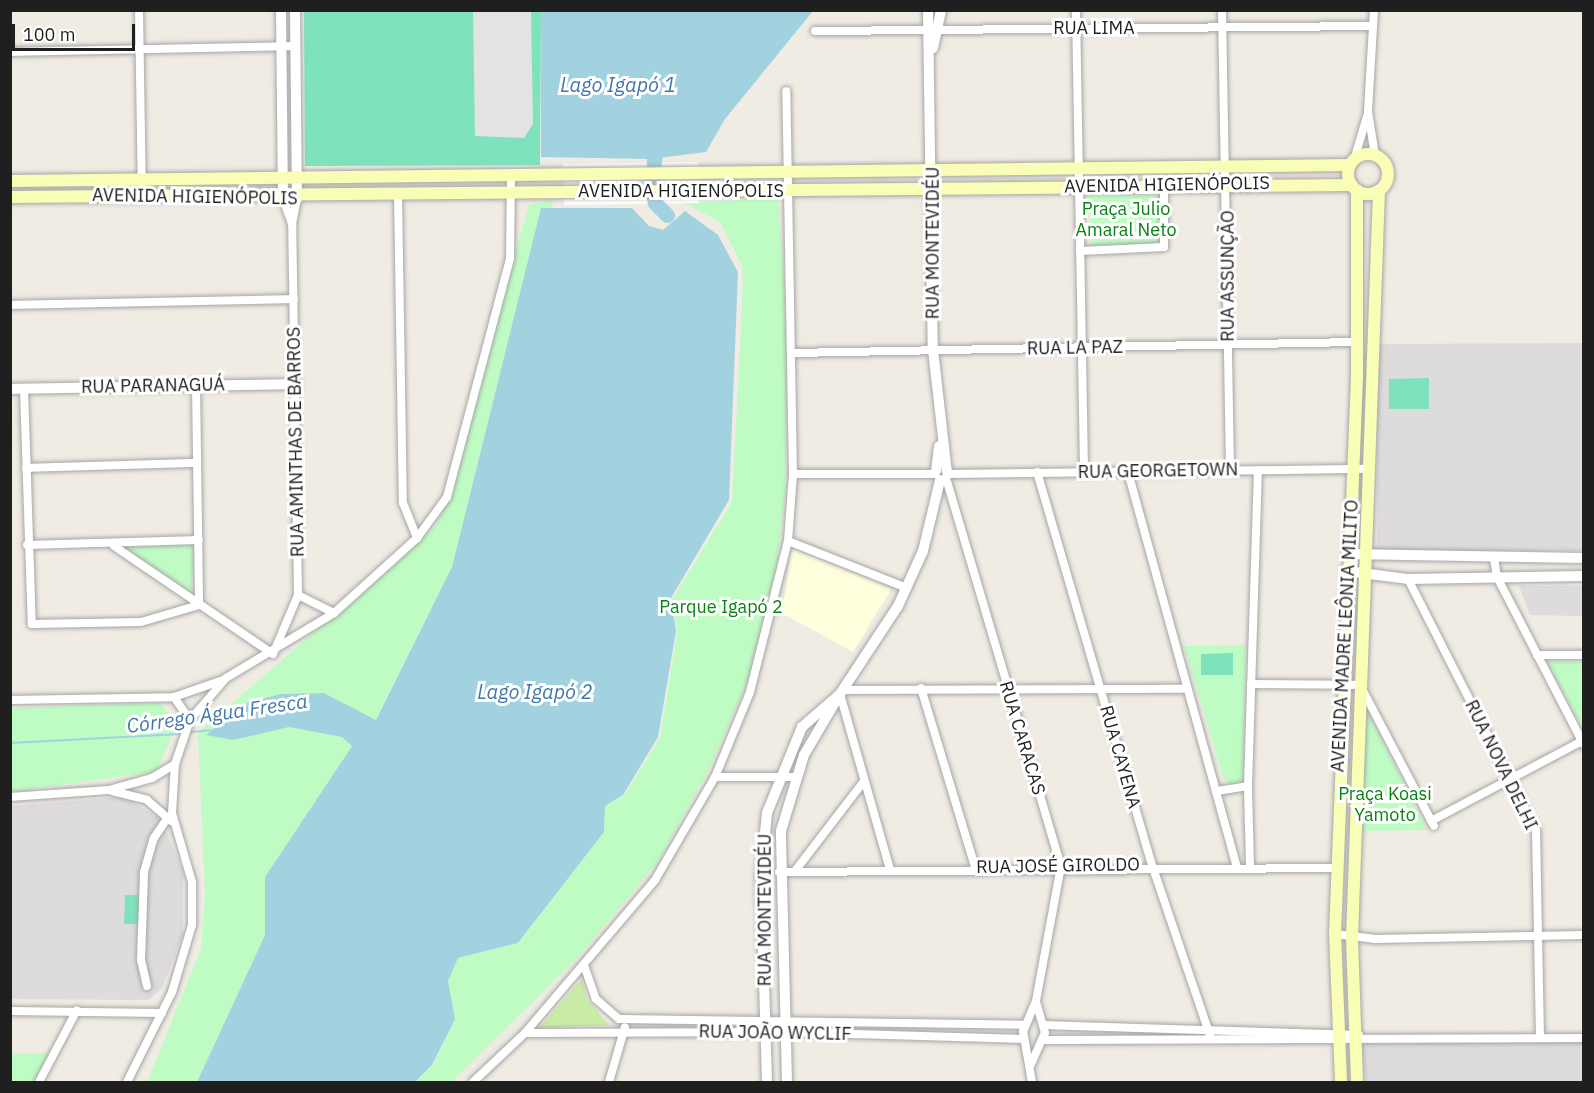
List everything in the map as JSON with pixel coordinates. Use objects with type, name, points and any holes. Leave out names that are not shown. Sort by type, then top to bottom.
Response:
[{"type":"main road","name":"AVENIDA HIGIENÓPOLIS","points":[[10,182],[142,178],[296,180],[1227,169],[1352,162],[1375,155]]},
{"type":"main road","name":"AVENIDA MADRE LEÔNIA MILITO","points":[[1357,1083],[1352,938],[1363,557],[1370,469],[1378,190],[1388,175],[1375,155]]},
{"type":"main road","name":"AVENIDA MADRE LEÔNIA MILITO","points":[[1341,1083],[1337,1035],[1335,934],[1342,685],[1357,342],[1352,162]]},
{"type":"main road","name":"AVENIDA HIGIENÓPOLIS","points":[[10,197],[142,195],[290,199],[398,193],[789,192],[1227,184],[1378,190]]},
{"type":"street","points":[[139,10],[142,195]]},
{"type":"street","name":"RUA AMINTHAS DE BARROS","points":[[273,654],[298,595],[294,299],[290,199],[283,180],[281,10]]},
{"type":"street","name":"RUA AMINTHAS DE BARROS","points":[[291,224],[290,199],[296,180],[295,10]]},
{"type":"street","points":[[928,10],[933,30]]},
{"type":"street","points":[[933,30],[940,10]]},
{"type":"street","points":[[1076,10],[1084,472]]},
{"type":"street","name":"RUA ASSUNÇÃO","points":[[1222,10],[1227,169],[1230,470]]},
{"type":"street","points":[[1374,10],[1368,112],[1375,155]]},
{"type":"street","name":"RUA LIMA","points":[[815,31],[1373,26]]},
{"type":"street","name":"RUA MONTEVIDÉU","points":[[767,1083],[762,840],[781,772],[802,727],[842,692],[907,588],[923,551],[942,475],[941,434],[933,350],[933,30]]},
{"type":"street","points":[[10,52],[141,47],[295,46]]},
{"type":"street","points":[[473,1083],[525,1033],[655,880],[715,777],[750,692],[788,541],[793,474],[793,353],[786,91]]},
{"type":"street","points":[[1352,162],[1368,112]]},
{"type":"street","points":[[10,700],[174,697],[226,678],[273,654],[334,613],[417,538],[447,497],[461,454],[510,259],[511,177]]},
{"type":"street","points":[[1080,251],[1164,246],[1164,185]]},
{"type":"street","points":[[398,193],[403,503],[417,538]]},
{"type":"street","points":[[10,305],[294,299]]},
{"type":"street","name":"RUA LA PAZ","points":[[793,353],[1357,342]]},
{"type":"street","points":[[196,384],[199,605]]},
{"type":"street","name":"RUA PARANAGUÁ","points":[[10,389],[296,384]]},
{"type":"street","points":[[24,389],[27,545],[32,624],[141,622],[199,605]]},
{"type":"street","points":[[26,468],[196,463]]},
{"type":"street","name":"RUA GEORGETOWN","points":[[793,474],[942,475],[1370,469]]},
{"type":"street","points":[[1250,865],[1248,786],[1258,471]]},
{"type":"street","name":"RUA CAYENA","points":[[1037,472],[1152,865],[1211,1038]]},
{"type":"street","points":[[1128,472],[1236,865]]},
{"type":"street","name":"RUA CARACAS","points":[[942,475],[1061,866],[1036,1001],[1026,1024],[1025,1040],[1031,1065],[1032,1083]]},
{"type":"street","points":[[27,545],[114,546],[199,540]]},
{"type":"street","points":[[788,541],[907,588]]},
{"type":"street","points":[[114,546],[273,654]]},
{"type":"street","points":[[1348,554],[1406,559],[1584,558]]},
{"type":"street","points":[[1251,684],[1360,685],[1432,823],[1509,778],[1583,742],[1497,577],[1494,558]]},
{"type":"street","points":[[1406,559],[1408,579]]},
{"type":"street","points":[[1347,570],[1408,579],[1584,576]]},
{"type":"street","name":"RUA NOVA DELHI","points":[[1408,579],[1536,830],[1540,935],[1540,1038]]},
{"type":"street","points":[[298,595],[334,613]]},
{"type":"street","points":[[1537,655],[1584,655]]},
{"type":"street","points":[[127,1083],[162,1013],[192,925],[192,882],[172,813],[176,759],[190,720],[226,678]]},
{"type":"street","points":[[842,692],[921,688],[1186,689]]},
{"type":"street","points":[[921,688],[975,867]]},
{"type":"street","points":[[787,1083],[779,872],[781,831],[794,777],[842,692]]},
{"type":"street","points":[[842,692],[864,781],[890,868]]},
{"type":"street","points":[[174,697],[190,720]]},
{"type":"street","points":[[10,797],[109,790],[152,778],[176,759]]},
{"type":"street","points":[[715,777],[781,772],[794,777]]},
{"type":"street","points":[[795,871],[864,781]]},
{"type":"street","points":[[1217,791],[1248,786]]},
{"type":"street","points":[[109,790],[147,800],[168,817],[177,831]]},
{"type":"street","points":[[147,986],[141,960],[144,872],[153,838],[168,817]]},
{"type":"street","name":"RUA JOSÉ GIROLDO","points":[[779,872],[890,868],[1152,865],[1337,868]]},
{"type":"street","points":[[1335,934],[1352,938],[1584,935]]},
{"type":"street","points":[[584,965],[596,999],[627,1020],[609,1083]]},
{"type":"street","name":"RUA CARACAS","points":[[1031,1065],[1041,1041],[1042,1024],[1036,1001]]},
{"type":"street","points":[[10,1011],[77,1010],[162,1013]]},
{"type":"street","points":[[39,1083],[77,1010]]},
{"type":"street","name":"RUA JOÃO WYCLIF","points":[[627,1020],[766,1026],[786,1032],[1041,1041],[1337,1035]]},
{"type":"street","name":"RUA JOÃO WYCLIF","points":[[525,1033],[766,1026],[786,1020],[1208,1027],[1356,1037],[1584,1038]]},
{"type":"shaded area","points":[[473,11],[531,11],[533,124],[524,138],[475,136]]},
{"type":"shaded area","points":[[1583,343],[1583,550],[1377,552],[1377,344]]},
{"type":"shaded area","points":[[792,548],[891,589],[853,652],[782,613]]},
{"type":"shaded area","points":[[1519,586],[1583,586],[1583,616],[1530,615]]},
{"type":"shaded area","points":[[124,797],[161,819],[183,872],[183,935],[162,988],[149,1000],[11,999],[11,806]]},
{"type":"shaded area","points":[[1362,1041],[1583,1042],[1583,1082],[1366,1082]]},
{"type":"green space","points":[[304,11],[541,11],[540,165],[305,166]]},
{"type":"green space","name":"Praça Julio Amaral Neto","points":[[1162,195],[1162,245],[1091,247],[1090,196]]},
{"type":"green space","name":"Parque Igapó 2","points":[[778,198],[788,333],[785,494],[776,571],[750,675],[709,769],[657,863],[577,958],[452,1082],[416,1082],[433,1065],[455,1019],[448,981],[458,958],[519,943],[604,832],[605,806],[624,796],[660,738],[677,633],[673,598],[732,502],[743,284],[742,266],[720,222],[684,203]]},
{"type":"green space","points":[[553,200],[552,208],[541,208],[452,567],[375,721],[325,693],[234,740],[289,727],[342,737],[352,745],[265,877],[265,935],[197,1082],[147,1082],[201,949],[205,895],[198,733],[436,526],[529,205]]},
{"type":"green space","points":[[1429,378],[1429,409],[1389,409],[1389,379]]},
{"type":"green space","points":[[196,542],[191,595],[123,548]]},
{"type":"green space","points":[[1245,645],[1244,777],[1235,786],[1224,780],[1184,646]]},
{"type":"green space","points":[[1233,653],[1233,675],[1201,675],[1201,654]]},
{"type":"green space","points":[[1548,662],[1583,662],[1583,729]]},
{"type":"green space","points":[[160,703],[177,723],[157,771],[11,792],[10,708]]},
{"type":"green space","name":"Praça Koasi Yamoto","points":[[1367,715],[1370,716],[1427,830],[1360,831]]},
{"type":"green space","points":[[125,895],[143,895],[142,924],[124,924]]},
{"type":"green space","points":[[582,979],[587,999],[609,1025],[539,1028]]},
{"type":"green space","points":[[11,1053],[51,1053],[36,1082],[11,1082]]},
{"type":"water","name":"Lago Igapó 1","points":[[541,10],[813,11],[725,119],[706,152],[651,159],[541,157]]},
{"type":"water","name":"Lago Igapó 2","points":[[541,208],[632,208],[649,226],[663,230],[685,211],[718,235],[738,272],[729,500],[671,598],[676,631],[658,737],[623,795],[605,806],[604,832],[518,943],[458,958],[448,981],[455,1019],[432,1065],[415,1082],[197,1082],[265,935],[265,877],[352,746],[342,737],[289,727],[234,740],[206,735],[245,703],[281,694],[324,693],[376,720],[452,567]]},
{"type":"pier","points":[[698,162],[699,203],[564,205],[563,164]]},
{"type":"waterway","points":[[656,139],[652,185],[655,203],[667,215]]},
{"type":"waterway","name":"Córrego Água Fresca","points":[[190,732],[211,730]]},
{"type":"waterway","name":"Córrego Água Fresca","points":[[10,743],[181,734]]}]
